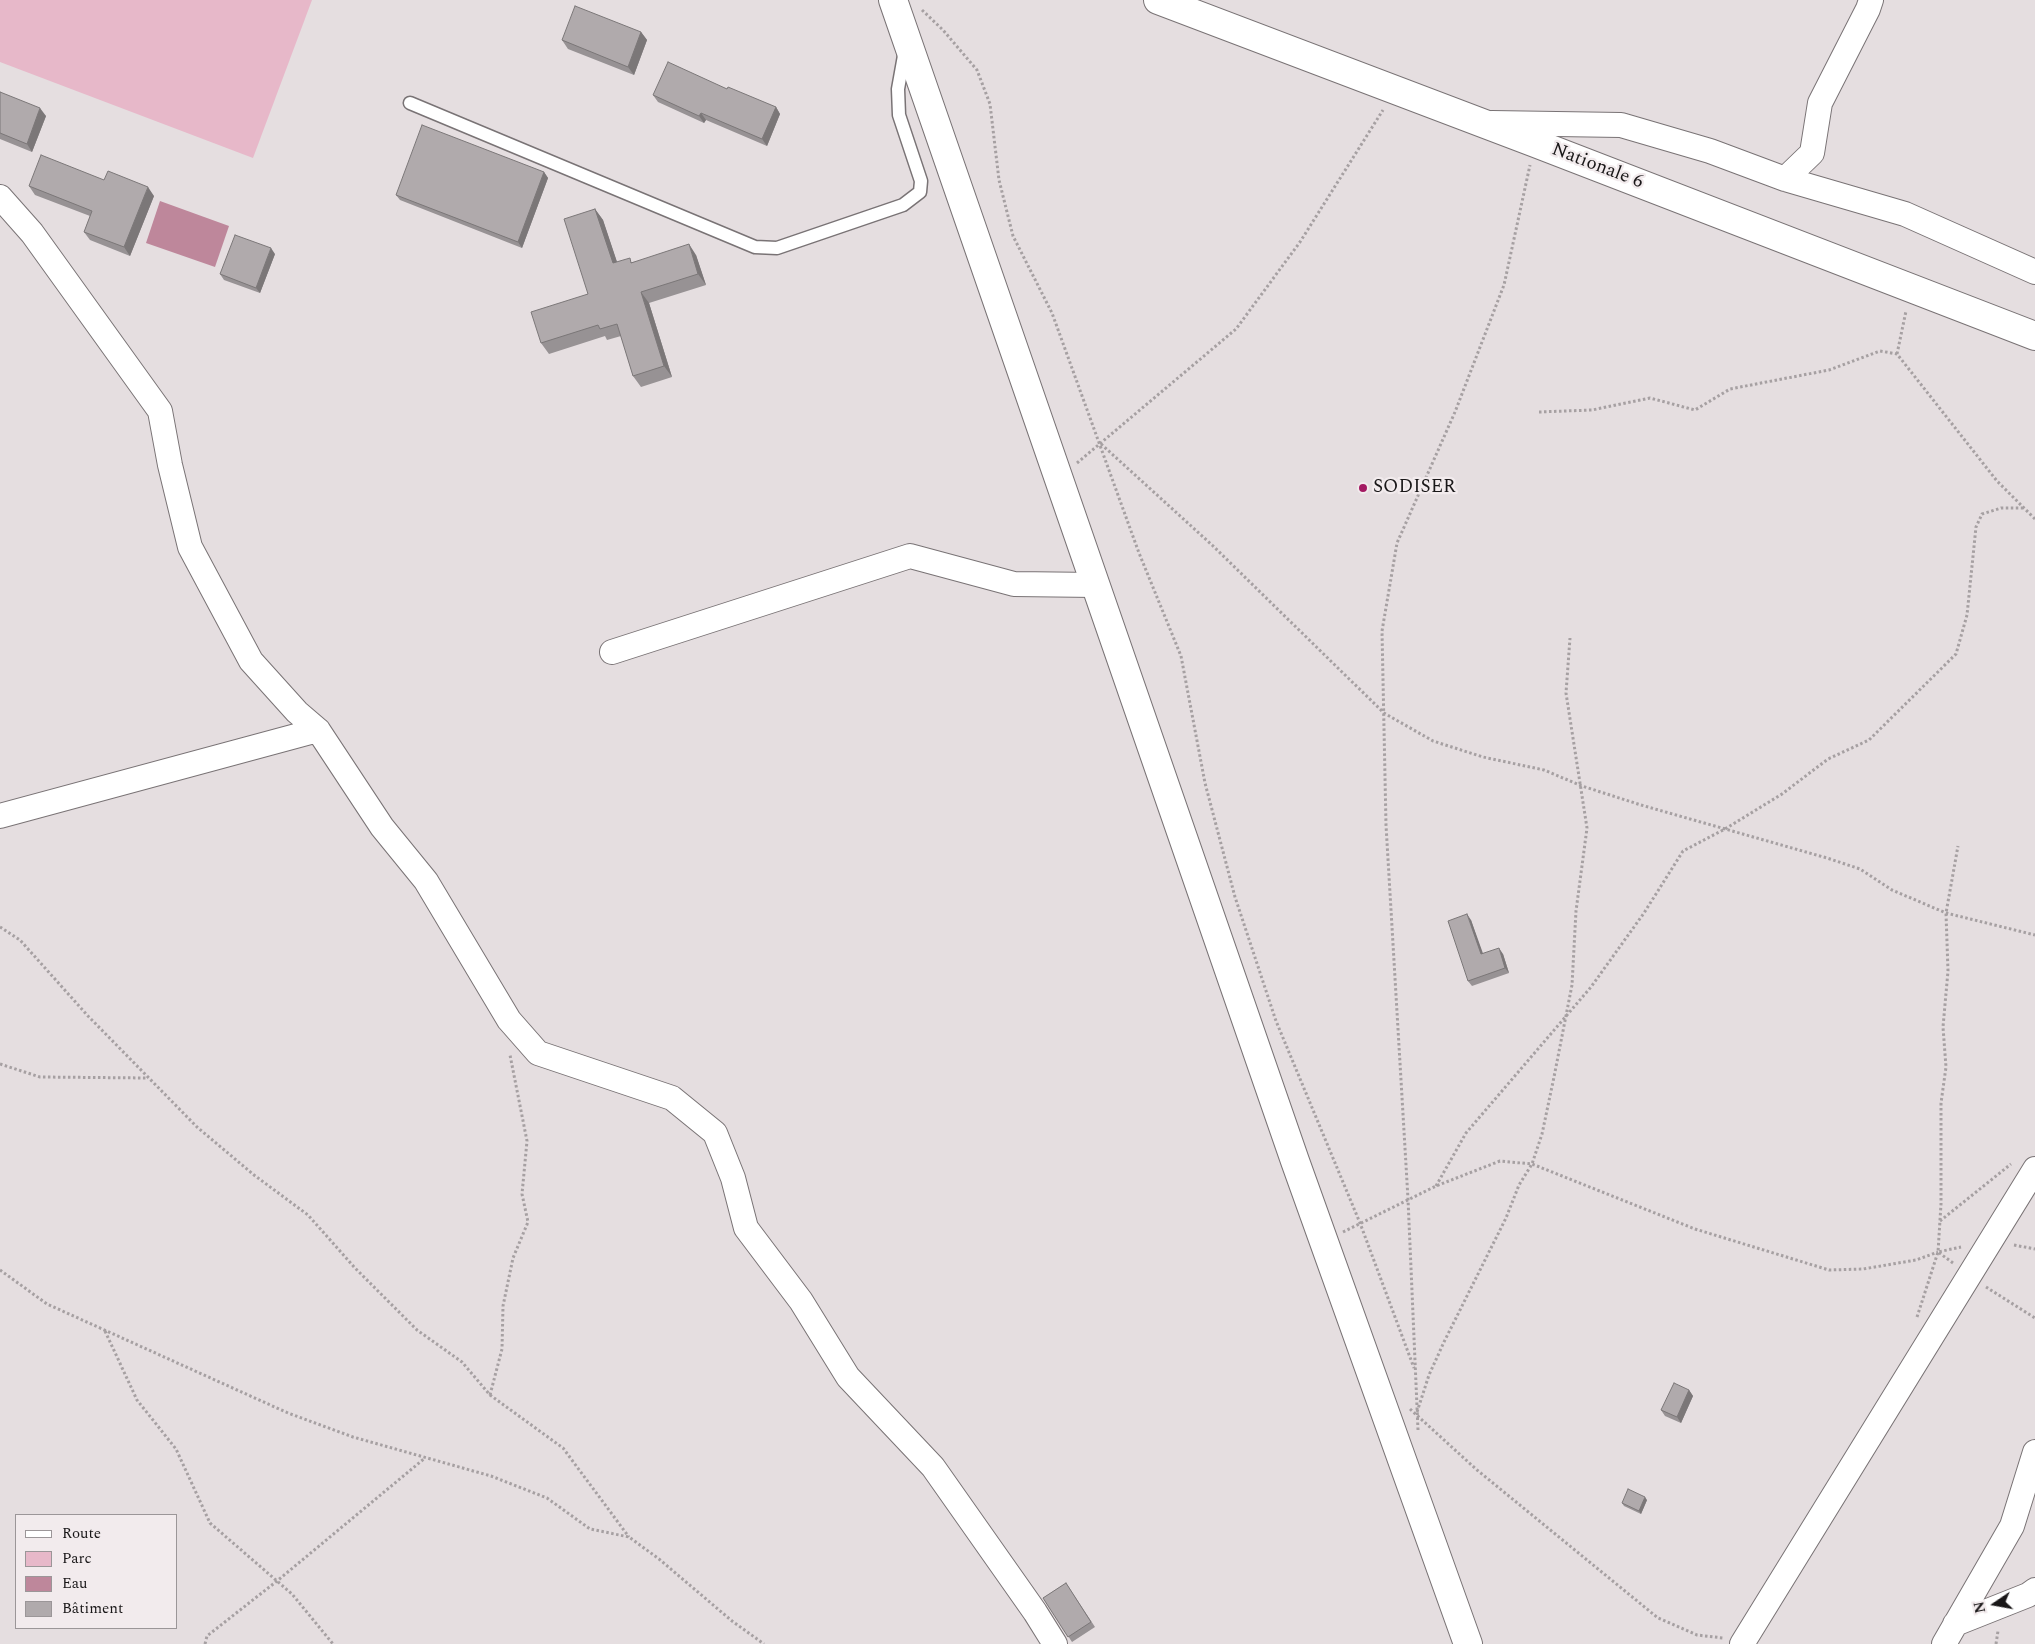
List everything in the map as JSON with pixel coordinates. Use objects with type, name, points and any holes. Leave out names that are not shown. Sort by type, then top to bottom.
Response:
[{"type":"main road","name":"Nationale 6","points":[[1158,0],[2035,336]]},
{"type":"main road","points":[[905,3],[906,38],[1060,478],[1323,1242],[1468,1644]]},
{"type":"street","points":[[1785,179],[1812,153],[1820,104],[1871,0]]},
{"type":"street","points":[[1482,123],[1621,125],[1710,152],[1785,179],[1906,214],[2035,272]]},
{"type":"street","points":[[0,197],[32,233],[160,411],[170,465],[190,547],[251,661],[297,712],[318,730],[382,827],[426,881],[509,1020],[538,1053],[672,1098],[715,1134],[734,1178],[746,1228],[801,1301],[848,1377],[933,1467],[1035,1612],[1055,1644]]},
{"type":"street","points":[[612,652],[910,556],[1014,584],[1096,585]]},
{"type":"street","points":[[0,816],[318,730]]},
{"type":"street","points":[[1743,1642],[2035,1169]]},
{"type":"street","points":[[1944,1644],[2012,1526],[2035,1452]]},
{"type":"street","points":[[1955,1624],[2028,1595],[2035,1590]]},
{"type":"lane","points":[[410,103],[755,247],[777,248],[903,205],[920,192],[921,181],[899,115],[898,89],[906,38]]},
{"type":"path","points":[[905,3],[943,30],[977,70],[990,104],[999,180],[1013,236],[1052,313],[1101,443],[1139,553],[1181,656],[1205,783],[1235,896],[1276,1021],[1360,1223],[1414,1368]]},
{"type":"path","points":[[1060,478],[1236,330],[1300,242],[1395,91]]},
{"type":"path","points":[[1418,1434],[1408,1199],[1386,825],[1382,631],[1397,543],[1455,412],[1504,285],[1535,143]]},
{"type":"path","points":[[1898,354],[1910,288]]},
{"type":"path","points":[[1538,412],[1592,410],[1650,398],[1695,410],[1730,389],[1829,370],[1880,351],[1898,354],[1997,481],[2035,519]]},
{"type":"path","points":[[1101,443],[1212,545],[1384,713],[1433,741],[1483,756],[1544,770],[1582,786],[1860,869],[1892,890],[1946,913],[2035,935]]},
{"type":"path","points":[[1436,1186],[1466,1133],[1591,987],[1644,913],[1683,851],[1725,829],[1782,794],[1828,759],[1869,740],[1956,654],[1967,615],[1976,527],[1982,514],[2001,508],[2024,508]]},
{"type":"path","points":[[1414,1424],[1429,1375],[1506,1218],[1519,1185],[1532,1164],[1542,1134],[1566,1017],[1572,985],[1576,911],[1588,828],[1566,693],[1570,638]]},
{"type":"path","points":[[1915,1323],[1938,1252],[1941,1103],[1946,1067],[1943,1027],[1948,971],[1946,913],[1958,846]]},
{"type":"path","points":[[0,926],[20,940],[88,1016],[197,1127],[254,1175],[308,1215],[355,1268],[417,1330],[462,1362],[490,1395],[563,1448],[629,1537],[659,1559],[732,1621],[764,1644]]},
{"type":"path","points":[[490,1395],[502,1349],[503,1306],[513,1258],[528,1222],[522,1194],[527,1140],[506,1037],[509,1020]]},
{"type":"path","points":[[0,1064],[40,1078],[148,1078]]},
{"type":"path","points":[[1323,1242],[1436,1186],[1500,1161],[1532,1164],[1695,1229],[1829,1270],[1863,1269],[1916,1260],[1938,1252]]},
{"type":"path","points":[[1940,1221],[2012,1164]]},
{"type":"path","points":[[0,1270],[47,1304],[288,1413],[353,1438],[491,1476],[547,1498],[590,1529],[629,1537]]},
{"type":"path","points":[[104,1330],[137,1400],[176,1449],[210,1523],[292,1594],[333,1644]]},
{"type":"path","points":[[1409,1408],[1477,1470],[1658,1618],[1697,1635],[1743,1642]]},
{"type":"path","points":[[205,1644],[207,1636],[277,1581],[425,1458]]},
{"type":"green space","points":[[0,0],[312,0],[253,158],[0,62]]},
{"type":"water","points":[[160,201],[229,226],[215,267],[146,243]]},
{"type":"building","points":[[575,6],[641,32],[628,67],[562,40]]},
{"type":"building","points":[[668,62],[727,89],[728,87],[776,107],[762,139],[701,113],[699,116],[653,95]]},
{"type":"building","points":[[0,92],[40,108],[27,144],[0,133]]},
{"type":"building","points":[[422,125],[544,172],[518,242],[396,195]]},
{"type":"building","points":[[41,155],[104,180],[108,171],[148,187],[124,247],[84,232],[92,211],[29,186]]},
{"type":"building","points":[[595,209],[613,263],[630,258],[631,263],[689,244],[698,274],[641,292],[664,366],[633,376],[617,324],[600,329],[598,325],[541,343],[531,312],[588,294],[564,219]]},
{"type":"building","points":[[235,235],[271,248],[256,288],[220,274]]},
{"type":"building","points":[[1467,914],[1481,954],[1499,948],[1505,968],[1468,981],[1448,921]]},
{"type":"building","points":[[1674,1383],[1689,1390],[1677,1417],[1661,1410]]},
{"type":"building","points":[[1628,1489],[1645,1497],[1639,1511],[1622,1503]]},
{"type":"building","points":[[1066,1583],[1091,1622],[1068,1637],[1043,1598]]},
{"type":"place","name":"SODISER","points":[[1363,488]]}]
